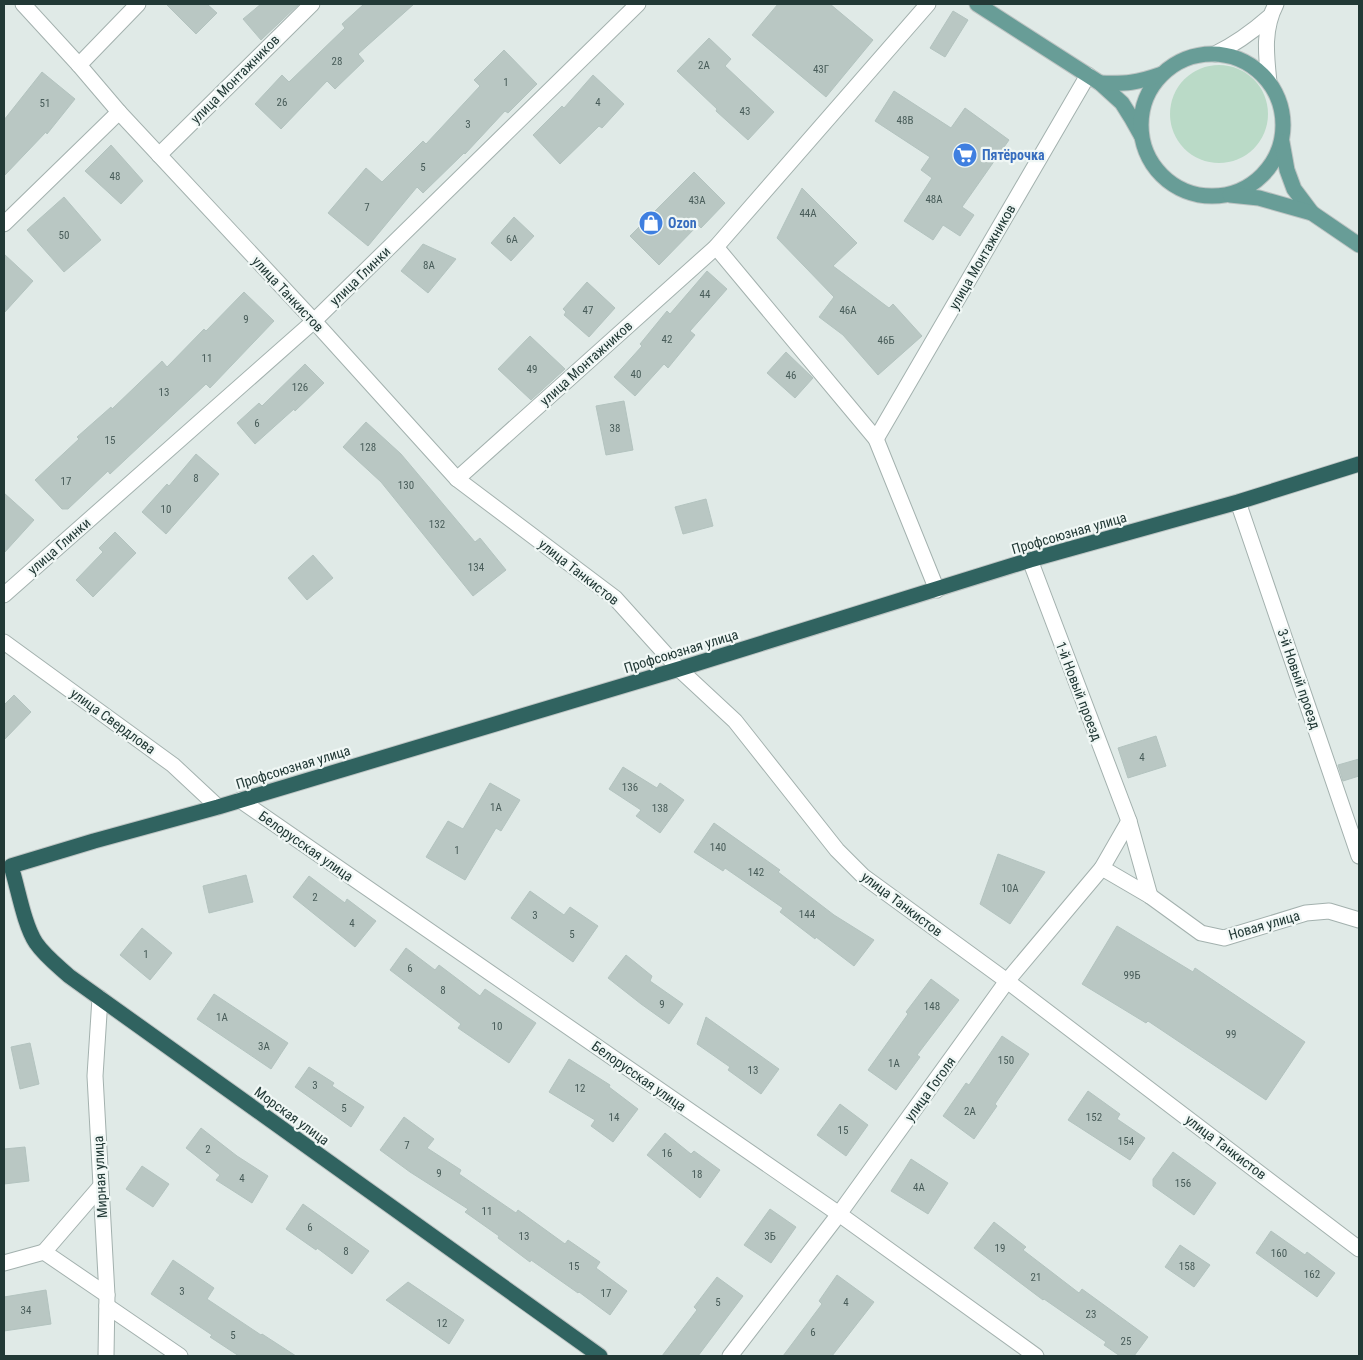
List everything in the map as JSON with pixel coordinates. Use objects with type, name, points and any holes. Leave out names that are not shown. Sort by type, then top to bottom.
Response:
[{"type":"highway","name":"Профсоюзная улица","points":[[8,867],[218,807],[443,738],[679,669],[1030,560],[1238,502],[1359,464]]},
{"type":"highway","name":"Морская улица","points":[[8,867],[36,942],[50,959],[69,976],[600,1356]]},
{"type":"main road","points":[[977,4],[1094,79],[1122,103],[1143,140]]},
{"type":"main road","points":[[1282,142],[1274,162],[1259,180],[1240,192],[1217,197],[1194,194],[1173,185],[1156,170],[1145,149],[1143,140],[1141,126],[1144,104],[1154,84],[1164,73],[1169,68],[1188,58],[1209,53],[1231,56],[1251,64],[1269,82],[1279,98],[1284,120],[1282,142],[1287,170],[1294,188],[1312,212],[1359,245]]},
{"type":"main road","points":[[1094,79],[1126,84],[1164,73]]},
{"type":"main road","points":[[1227,195],[1259,198],[1312,212]]},
{"type":"street","name":"улица Танкистов","points":[[23,4],[158,155],[314,321],[457,479],[615,598],[679,669],[735,721],[838,850],[862,876],[1007,981],[1359,1249]]},
{"type":"street","points":[[79,65],[138,4]]},
{"type":"street","name":"улица Монтажников","points":[[158,155],[312,4]]},
{"type":"street","name":"улица Глинки","points":[[4,595],[314,321],[638,4]]},
{"type":"street","name":"улица Монтажников","points":[[457,479],[716,247],[928,4]]},
{"type":"street","points":[[1215,54],[1250,34],[1273,10]]},
{"type":"street","points":[[1269,82],[1266,41],[1273,10]]},
{"type":"street","name":"улица Монтажников","points":[[876,439],[1094,79]]},
{"type":"street","points":[[4,224],[119,112]]},
{"type":"street","points":[[716,247],[876,439],[937,590]]},
{"type":"street","name":"3-й Новый проезд","points":[[1238,502],[1359,856]]},
{"type":"street","name":"1-й Новый проезд","points":[[1030,560],[1129,821]]},
{"type":"street","name":"улица Свердлова","points":[[4,642],[173,765],[218,807]]},
{"type":"street","name":"Белорусская улица","points":[[240,800],[839,1214],[1036,1356]]},
{"type":"street","points":[[1129,821],[1150,896]]},
{"type":"street","name":"улица Гоголя","points":[[730,1356],[839,1214],[1007,981],[1102,868],[1129,821]]},
{"type":"street","name":"Новая улица","points":[[1102,868],[1150,896],[1201,933],[1224,938],[1306,913],[1329,911],[1359,920]]},
{"type":"street","name":"Мирная улица","points":[[100,998],[95,1076],[107,1301],[106,1356]]},
{"type":"street","points":[[4,1263],[44,1252],[100,1187]]},
{"type":"street","points":[[44,1252],[180,1356]]},
{"type":"green space","points":[[1219,65],[1238,69],[1254,79],[1264,95],[1268,114],[1264,133],[1254,149],[1238,159],[1219,163],[1200,159],[1184,149],[1174,133],[1170,114],[1174,95],[1184,79],[1200,69]]},
{"type":"building","points":[[166,4],[207,4],[217,13],[196,34]]},
{"type":"building","points":[[261,4],[299,4],[261,40],[243,19]]},
{"type":"building","points":[[364,4],[414,4],[358,54],[364,61],[335,89],[327,81],[281,129],[255,104],[282,75],[289,82],[345,28],[342,24]]},
{"type":"building","points":[[778,4],[830,4],[873,40],[826,97],[752,35]]},
{"type":"building","points":[[953,11],[968,20],[945,57],[930,48]]},
{"type":"building","points":[[709,38],[731,59],[725,66],[774,112],[748,140],[716,111],[717,109],[677,71]]},
{"type":"building","points":[[504,50],[537,84],[508,113],[505,111],[465,154],[423,193],[417,187],[368,246],[328,213],[366,168],[382,182],[423,141],[426,144],[480,86],[474,80]]},
{"type":"building","points":[[42,72],[75,99],[47,134],[46,132],[4,176],[4,120]]},
{"type":"building","points":[[593,75],[624,104],[602,128],[599,126],[560,164],[533,135],[562,106],[564,108]]},
{"type":"building","points":[[894,91],[951,128],[965,108],[1009,140],[962,207],[974,215],[960,236],[943,225],[933,240],[904,221],[932,178],[921,170],[930,157],[875,121]]},
{"type":"building","points":[[111,145],[143,181],[121,204],[85,171]]},
{"type":"building","points":[[694,172],[725,203],[701,228],[698,225],[659,265],[630,236]]},
{"type":"building","points":[[802,188],[857,243],[833,266],[889,308],[893,304],[922,336],[878,375],[843,335],[819,317],[834,297],[777,238]]},
{"type":"building","points":[[64,197],[101,240],[64,272],[27,230]]},
{"type":"building","points":[[514,217],[534,236],[511,261],[491,243]]},
{"type":"building","points":[[423,244],[456,259],[428,293],[401,271]]},
{"type":"building","points":[[4,254],[33,281],[4,313]]},
{"type":"building","points":[[707,271],[727,289],[690,331],[695,335],[668,368],[664,364],[635,396],[614,377],[642,346],[640,344],[667,311],[670,314]]},
{"type":"building","points":[[587,282],[615,308],[589,337],[564,315],[566,312],[563,309]]},
{"type":"building","points":[[244,292],[274,321],[210,388],[206,384],[110,474],[108,471],[68,509],[62,509],[35,480],[79,439],[77,437],[111,407],[112,409],[162,361],[167,367]]},
{"type":"building","points":[[530,336],[565,369],[531,400],[498,369]]},
{"type":"building","points":[[786,352],[813,378],[795,398],[767,373]]},
{"type":"building","points":[[305,364],[324,383],[295,411],[294,409],[255,444],[237,423],[259,403],[262,406]]},
{"type":"building","points":[[624,401],[633,450],[606,455],[596,406]]},
{"type":"building","points":[[366,422],[401,454],[475,542],[480,538],[506,570],[473,596],[381,482],[343,447]]},
{"type":"building","points":[[196,454],[219,474],[166,534],[142,512],[167,484],[169,486]]},
{"type":"building","points":[[4,493],[34,520],[4,553]]},
{"type":"building","points":[[706,499],[713,526],[683,534],[675,507]]},
{"type":"building","points":[[115,532],[136,553],[93,597],[76,580],[103,552],[99,548]]},
{"type":"building","points":[[313,555],[333,578],[307,600],[288,578]]},
{"type":"building","points":[[14,695],[31,712],[4,740],[4,705]]},
{"type":"building","points":[[1156,736],[1166,766],[1128,778],[1118,748]]},
{"type":"building","points":[[1359,759],[1359,776],[1343,781],[1338,765]]},
{"type":"building","points":[[623,767],[657,788],[660,783],[684,800],[660,833],[636,816],[641,810],[609,789]]},
{"type":"building","points":[[490,783],[520,800],[501,831],[496,828],[465,880],[426,857],[448,821],[463,829]]},
{"type":"building","points":[[714,823],[780,870],[778,872],[834,915],[874,940],[854,966],[780,912],[783,908],[725,868],[723,871],[694,852]]},
{"type":"building","points":[[998,854],[1045,872],[1010,924],[980,904]]},
{"type":"building","points":[[246,875],[253,902],[209,913],[203,886]]},
{"type":"building","points":[[309,876],[345,903],[347,899],[376,921],[355,947],[293,897]]},
{"type":"building","points":[[530,891],[564,915],[570,907],[598,926],[573,962],[511,918]]},
{"type":"building","points":[[1117,926],[1193,972],[1195,968],[1305,1042],[1266,1100],[1148,1021],[1146,1023],[1082,984]]},
{"type":"building","points":[[142,928],[172,953],[150,980],[120,955]]},
{"type":"building","points":[[406,948],[435,970],[439,965],[480,996],[485,989],[536,1023],[509,1063],[458,1028],[461,1024],[390,970]]},
{"type":"building","points":[[626,955],[652,976],[650,981],[683,1004],[669,1024],[608,978]]},
{"type":"building","points":[[931,979],[959,1000],[917,1055],[920,1057],[896,1090],[868,1070],[908,1014],[906,1012]]},
{"type":"building","points":[[214,994],[288,1043],[271,1069],[197,1019]]},
{"type":"building","points":[[706,1017],[779,1069],[761,1094],[728,1070],[730,1067],[697,1044]]},
{"type":"building","points":[[1002,1036],[1029,1054],[974,1139],[943,1116],[966,1083],[969,1085]]},
{"type":"building","points":[[30,1043],[39,1084],[20,1089],[11,1047]]},
{"type":"building","points":[[569,1059],[610,1085],[609,1087],[638,1109],[613,1142],[591,1126],[595,1120],[549,1092]]},
{"type":"building","points":[[309,1067],[334,1083],[332,1086],[364,1107],[351,1127],[295,1087]]},
{"type":"building","points":[[1088,1091],[1120,1114],[1117,1119],[1145,1138],[1130,1160],[1068,1120]]},
{"type":"building","points":[[840,1104],[868,1125],[846,1156],[817,1135]]},
{"type":"building","points":[[404,1117],[434,1139],[427,1148],[461,1170],[459,1174],[516,1213],[518,1210],[565,1244],[568,1240],[600,1262],[596,1268],[627,1291],[610,1315],[531,1260],[530,1262],[498,1238],[499,1236],[465,1212],[468,1209],[410,1172],[380,1150]]},
{"type":"building","points":[[201,1128],[237,1156],[268,1176],[252,1203],[216,1180],[220,1175],[186,1148]]},
{"type":"building","points":[[665,1133],[691,1154],[694,1151],[720,1170],[700,1198],[647,1155]]},
{"type":"building","points":[[25,1147],[29,1181],[4,1184],[4,1149]]},
{"type":"building","points":[[1173,1152],[1216,1183],[1194,1215],[1153,1186],[1153,1179]]},
{"type":"building","points":[[911,1159],[948,1183],[928,1214],[891,1191]]},
{"type":"building","points":[[142,1166],[169,1184],[153,1207],[126,1189]]},
{"type":"building","points":[[303,1204],[369,1251],[352,1274],[317,1248],[316,1250],[286,1229]]},
{"type":"building","points":[[770,1209],[796,1227],[771,1263],[744,1245]]},
{"type":"building","points":[[994,1222],[1026,1247],[1023,1250],[1079,1293],[1082,1289],[1148,1337],[1134,1356],[1120,1356],[1104,1345],[1106,1342],[1043,1300],[974,1248]]},
{"type":"building","points":[[1271,1231],[1305,1255],[1307,1252],[1335,1273],[1317,1297],[1256,1253]]},
{"type":"building","points":[[1180,1245],[1210,1265],[1194,1287],[1165,1267]]},
{"type":"building","points":[[173,1260],[214,1288],[207,1299],[296,1356],[239,1356],[210,1337],[212,1335],[151,1294]]},
{"type":"building","points":[[837,1275],[874,1302],[832,1356],[783,1356],[822,1304],[819,1301]]},
{"type":"building","points":[[717,1277],[743,1296],[698,1356],[662,1356],[697,1310],[694,1307]]},
{"type":"building","points":[[408,1282],[464,1320],[449,1344],[386,1300]]},
{"type":"building","points":[[46,1290],[51,1324],[4,1331],[4,1297]]},
{"type":"place","name":"Пятёрочка","points":[[965,155]]},
{"type":"place","name":"Ozon","points":[[651,223]]}]
